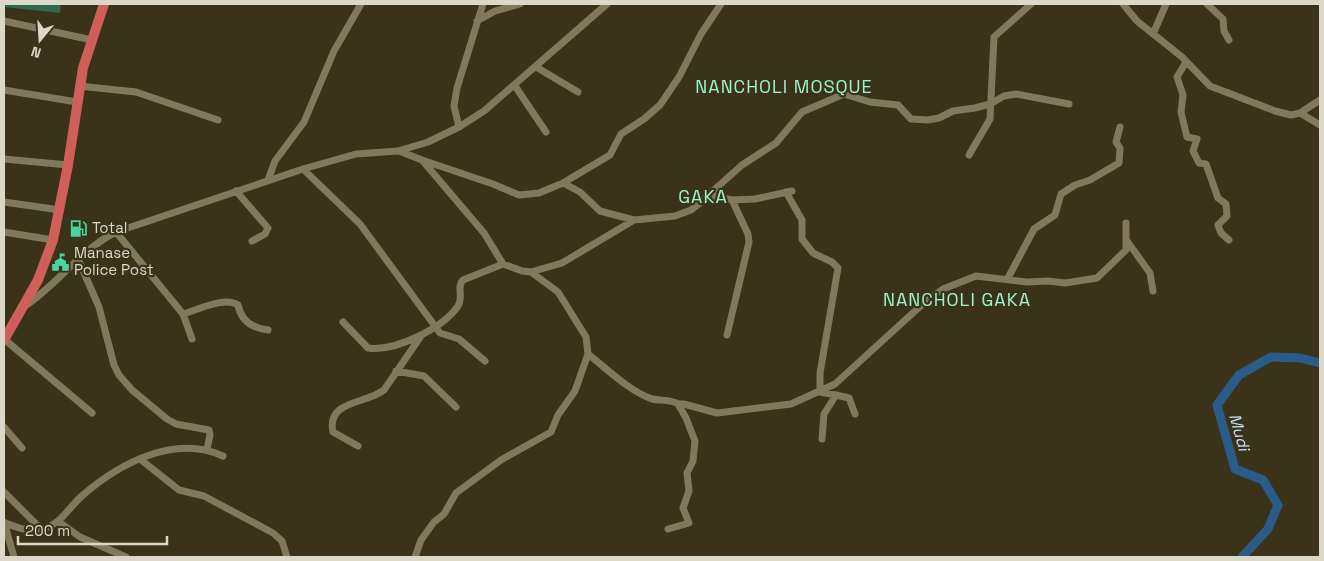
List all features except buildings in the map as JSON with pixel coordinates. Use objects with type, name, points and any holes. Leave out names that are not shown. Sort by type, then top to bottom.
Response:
[{"type":"highway","points":[[4,340],[25,306],[38,280],[53,240],[68,165],[79,86],[104,4]]},
{"type":"street","points":[[268,180],[275,161],[304,122],[334,51],[361,4]]},
{"type":"street","points":[[459,126],[454,106],[483,4]]},
{"type":"street","points":[[477,21],[495,11],[520,4]]},
{"type":"street","points":[[25,306],[46,291],[95,244],[116,232],[303,168],[356,154],[398,151],[428,142],[459,126],[484,111],[515,86],[607,4]]},
{"type":"street","points":[[398,151],[493,184],[519,196],[539,193],[563,183],[610,155],[622,134],[660,105],[679,77],[701,34],[721,4]]},
{"type":"street","points":[[969,155],[989,122],[994,37],[1031,4]]},
{"type":"street","points":[[1123,4],[1137,21],[1186,62],[1210,86],[1275,111],[1291,114],[1300,112],[1320,100]]},
{"type":"street","points":[[1153,34],[1166,4]]},
{"type":"street","points":[[1207,4],[1223,20],[1224,31],[1229,40]]},
{"type":"street","points":[[4,21],[92,40]]},
{"type":"street","points":[[1186,62],[1177,77],[1183,95],[1181,112],[1185,129],[1187,137],[1197,139],[1193,151],[1200,163],[1206,164],[1218,198],[1226,204],[1227,216],[1218,225],[1221,233],[1229,240]]},
{"type":"street","points":[[536,67],[578,92]]},
{"type":"street","points":[[79,86],[136,92],[218,120]]},
{"type":"street","points":[[515,86],[546,132]]},
{"type":"street","points":[[4,90],[77,102]]},
{"type":"street","points":[[563,183],[580,192],[600,210],[634,220],[675,216],[691,210],[742,165],[776,143],[802,112],[841,95],[846,94],[870,102],[898,105],[911,119],[928,120],[939,118],[950,111],[990,104],[1004,96],[1021,94],[1069,104]]},
{"type":"street","points":[[1300,112],[1320,125]]},
{"type":"street","points":[[1008,278],[1034,228],[1055,215],[1061,194],[1119,163],[1120,148],[1116,142],[1120,126]]},
{"type":"street","points":[[4,159],[68,165]]},
{"type":"street","points":[[416,557],[421,540],[434,522],[444,514],[462,487],[501,460],[551,432],[558,415],[575,391],[588,354],[586,337],[566,303],[552,286],[531,272],[503,264],[484,233],[422,160]]},
{"type":"street","points":[[303,168],[360,224],[440,333],[458,339],[485,360]]},
{"type":"street","points":[[236,191],[268,228],[265,234],[252,241]]},
{"type":"street","points":[[705,199],[718,195],[732,200],[755,199],[789,192],[802,220],[802,239],[813,253],[832,262],[838,268],[820,372],[820,392]]},
{"type":"street","points":[[727,335],[749,242],[748,234],[732,200]]},
{"type":"street","points":[[4,202],[60,210]]},
{"type":"street","points":[[531,272],[570,259],[634,220]]},
{"type":"street","points":[[588,354],[642,394],[654,399],[684,404],[717,413],[786,406],[835,384],[934,294],[976,276],[1008,278],[1027,282],[1066,283],[1097,278],[1125,252],[1127,240],[1126,223]]},
{"type":"street","points":[[4,232],[53,240]]},
{"type":"street","points":[[116,232],[183,314],[192,339]]},
{"type":"street","points":[[1127,240],[1150,273],[1153,291]]},
{"type":"street","points":[[78,259],[99,307],[114,365],[119,375],[132,390],[167,419],[176,424],[208,430],[210,435],[206,449]]},
{"type":"street","points":[[343,322],[368,348],[395,344],[421,336],[436,326],[460,303],[459,285],[463,280],[503,264]]},
{"type":"street","points":[[183,314],[232,302],[238,305],[241,314],[247,322],[258,329],[268,330]]},
{"type":"street","points":[[358,446],[333,432],[332,419],[346,405],[378,395],[421,336]]},
{"type":"street","points":[[4,340],[92,413]]},
{"type":"street","points":[[396,371],[424,376],[456,407]]},
{"type":"street","points":[[820,392],[849,398],[855,414]]},
{"type":"street","points":[[822,439],[824,414],[836,395]]},
{"type":"street","points":[[668,529],[689,523],[683,508],[689,491],[687,473],[693,461],[695,440],[678,404]]},
{"type":"street","points":[[4,427],[22,448]]},
{"type":"street","points":[[4,522],[20,528],[42,530],[59,522],[72,506],[95,486],[140,459],[167,450],[206,449],[223,456]]},
{"type":"street","points":[[140,459],[179,490],[204,496],[274,533],[282,541],[287,557]]},
{"type":"street","points":[[4,492],[42,530]]},
{"type":"street","points":[[4,522],[14,557]]},
{"type":"street","points":[[59,522],[80,537],[126,557]]},
{"type":"green space","points":[[4,4],[61,4],[60,13],[4,7]]},
{"type":"waterway","name":"Mudi","points":[[1242,557],[1268,529],[1278,505],[1263,480],[1235,469],[1217,405],[1239,375],[1271,357],[1300,358],[1320,363]]},
{"type":"place","name":"Total","points":[[78,228]]},
{"type":"place","name":"Manase Police Post","points":[[60,262]]},
{"type":"district","name":"NANCHOLI MOSQUE","points":[[784,87]]},
{"type":"district","name":"GAKA","points":[[703,197]]},
{"type":"district","name":"NANCHOLI GAKA","points":[[957,300]]}]
